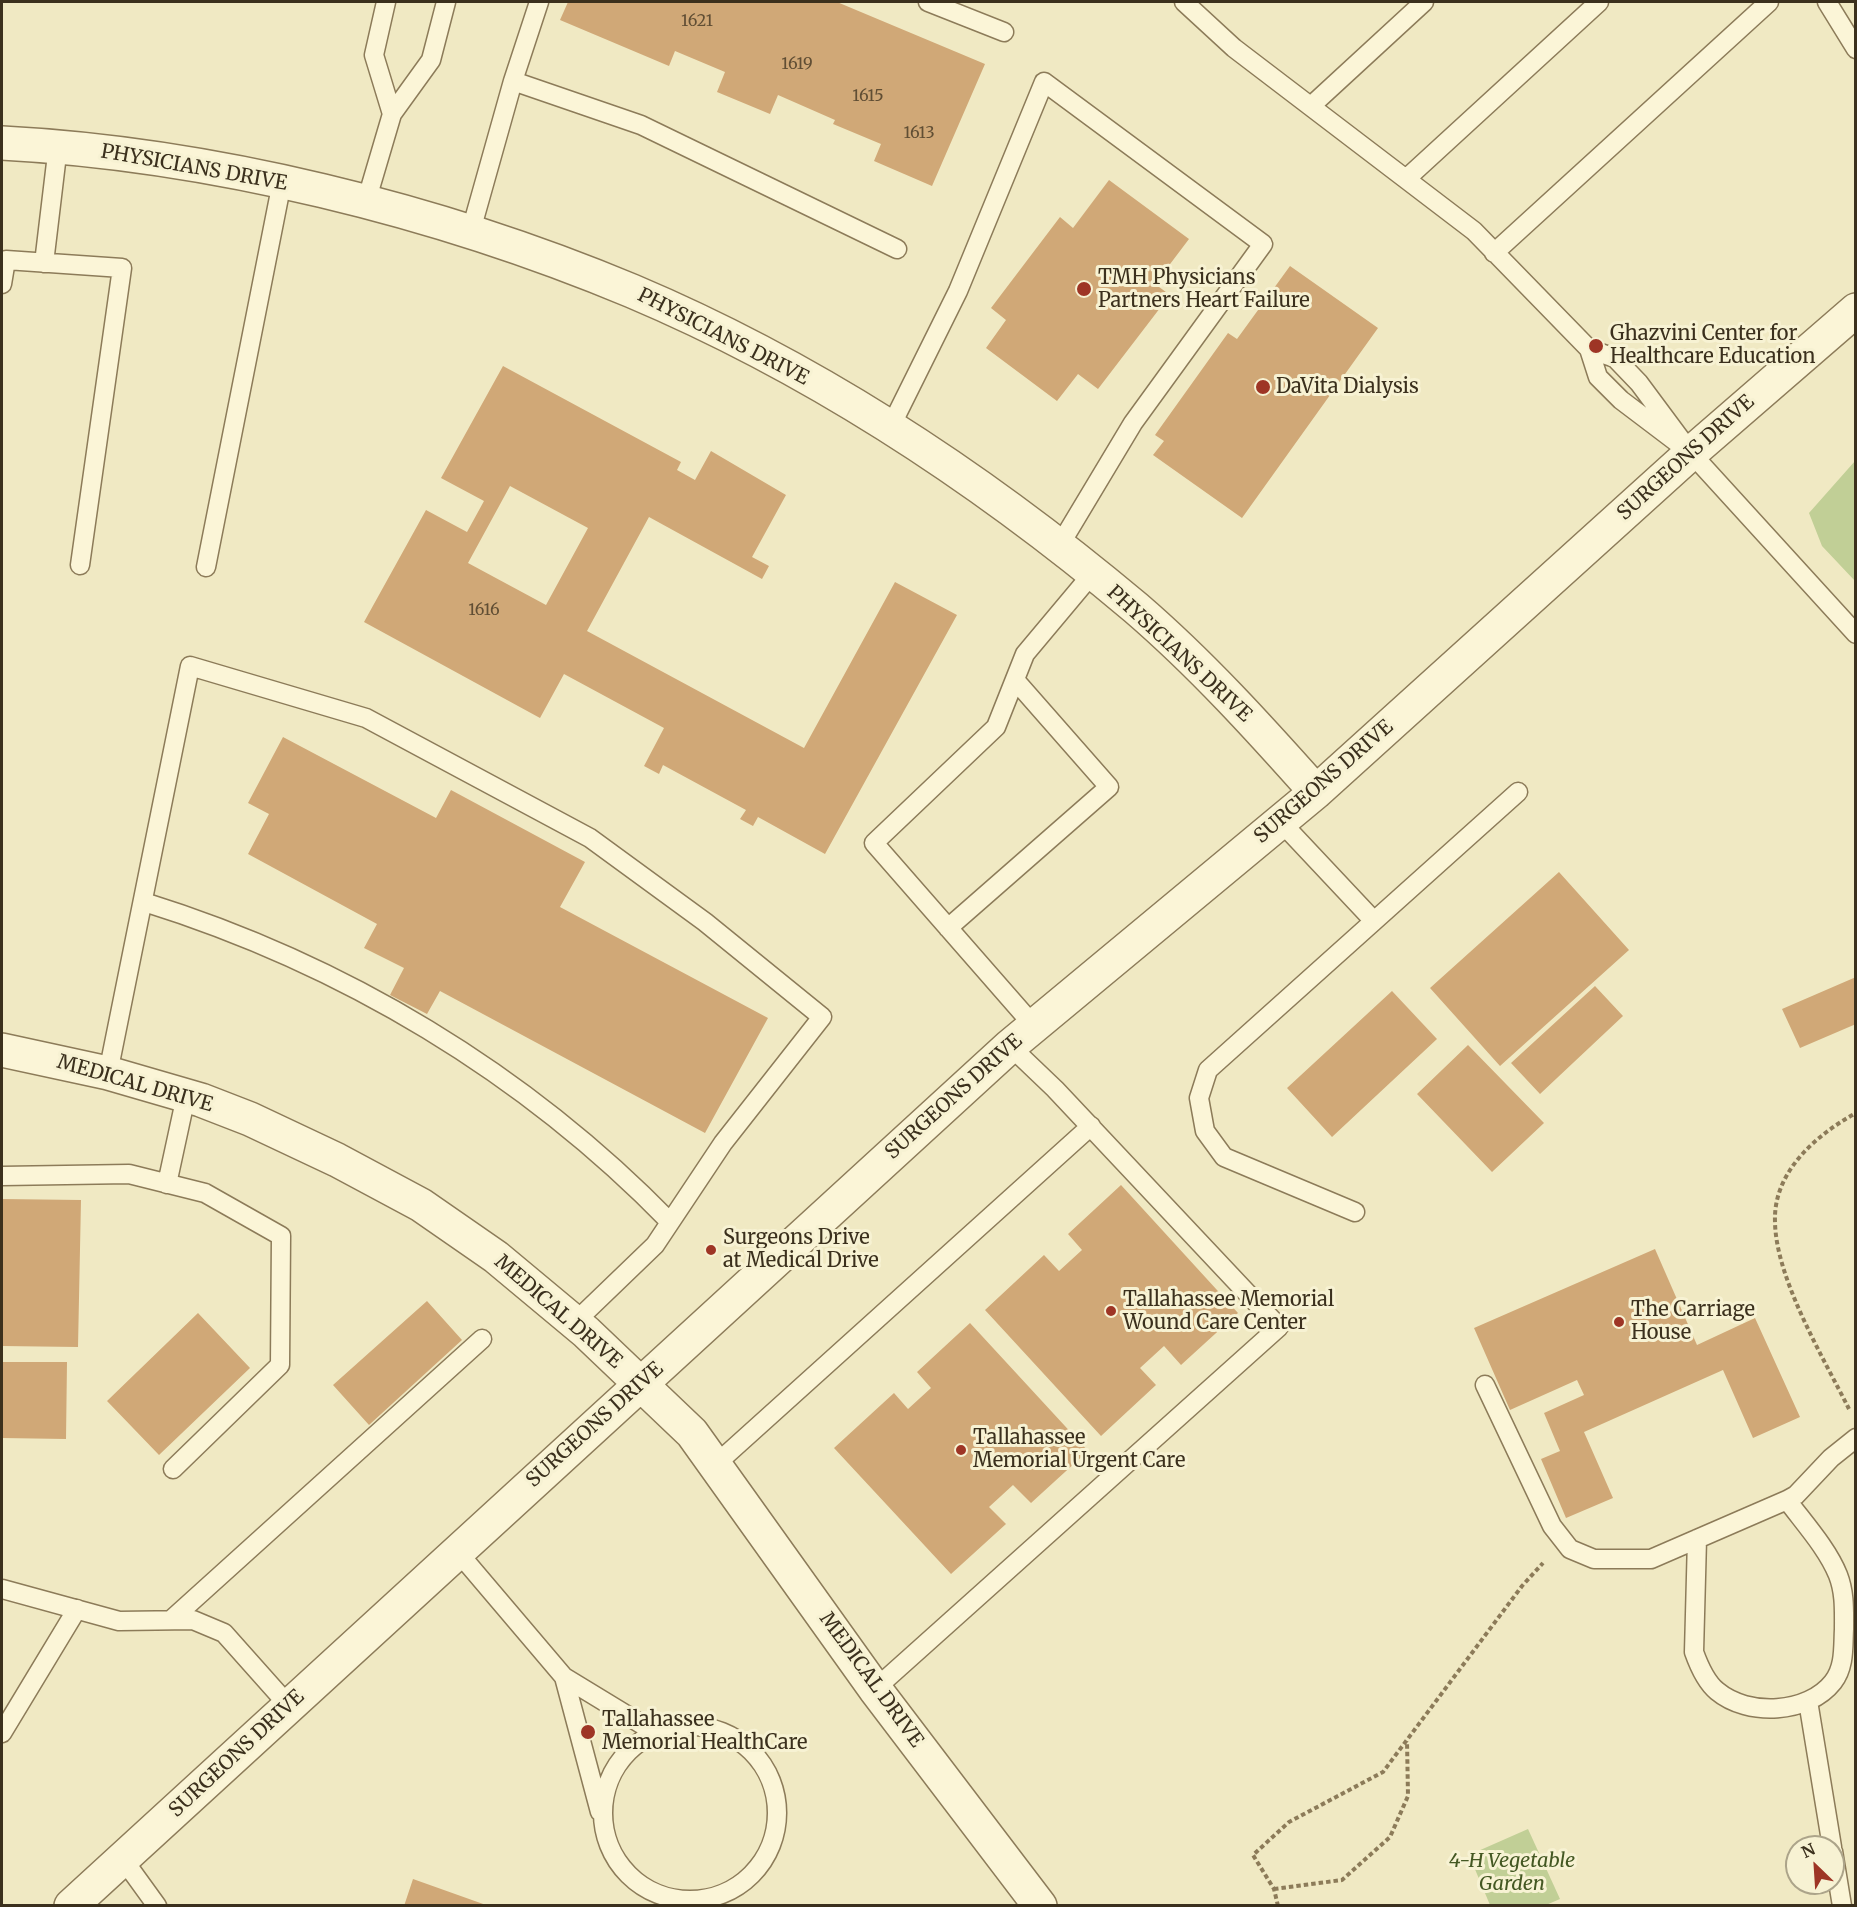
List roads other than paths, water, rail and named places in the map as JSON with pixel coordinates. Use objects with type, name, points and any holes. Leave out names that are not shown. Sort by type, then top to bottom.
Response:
[{"type":"street","name":"PHYSICIANS DRIVE","points":[[2,143],[58,146],[238,171],[366,202],[538,255],[634,292],[766,356],[890,428],[996,500],[1092,574],[1137,610],[1242,709],[1316,792]]},
{"type":"street","name":"SURGEONS DRIVE","points":[[71,1905],[1022,1036],[1316,792],[1691,453],[1856,310]]},
{"type":"street","name":"MEDICAL DRIVE","points":[[2,1050],[108,1073],[186,1096],[260,1124],[337,1160],[421,1205],[496,1257],[574,1323],[692,1433],[875,1689],[1040,1905]]},
{"type":"lane","points":[[386,2],[374,56],[392,114]]},
{"type":"lane","points":[[366,202],[392,114],[431,60],[446,2]]},
{"type":"lane","points":[[470,234],[513,81],[539,2]]},
{"type":"lane","points":[[928,2],[1004,32]]},
{"type":"lane","points":[[1311,106],[1424,2]]},
{"type":"lane","points":[[1406,178],[1599,2]]},
{"type":"lane","points":[[1494,253],[1769,2]]},
{"type":"lane","points":[[1827,2],[1856,49]]},
{"type":"lane","points":[[1194,4],[1234,48],[1474,231],[1589,349],[1615,358],[1639,383],[1691,453],[1856,634]]},
{"type":"lane","points":[[513,81],[641,125],[897,249]]},
{"type":"lane","points":[[890,428],[958,291],[1044,82],[1263,244],[1133,423],[1058,548]]},
{"type":"lane","points":[[44,263],[58,146]]},
{"type":"lane","points":[[206,567],[282,182]]},
{"type":"lane","points":[[2,284],[6,260],[122,267],[80,565]]},
{"type":"lane","points":[[1589,349],[1598,377],[1621,400],[1691,453]]},
{"type":"lane","points":[[875,1689],[1279,1328],[1091,1126],[1022,1036],[948,928],[874,843],[996,728],[1025,654],[1092,574]]},
{"type":"lane","points":[[108,1073],[190,666],[366,718],[590,838],[705,922],[822,1017],[723,1143],[655,1245],[574,1323]]},
{"type":"lane","points":[[948,928],[1109,787],[1016,680]]},
{"type":"lane","points":[[1354,1212],[1224,1157],[1205,1131],[1199,1098],[1208,1070],[1518,792]]},
{"type":"lane","points":[[1280,821],[1374,921]]},
{"type":"lane","points":[[144,902],[210,922],[363,992],[463,1050],[549,1112],[621,1172],[670,1222]]},
{"type":"lane","points":[[167,1184],[186,1096]]},
{"type":"lane","points":[[715,1465],[1091,1126]]},
{"type":"lane","points":[[2,1176],[79,1177],[129,1174],[205,1193],[281,1236],[280,1365],[173,1469]]},
{"type":"lane","points":[[171,1620],[482,1339]]},
{"type":"lane","points":[[1485,1385],[1552,1526],[1570,1549],[1594,1559],[1651,1559],[1787,1500],[1796,1495],[1831,1458],[1856,1438]]},
{"type":"lane","points":[[1697,1539],[1694,1652],[1700,1669],[1717,1691],[1742,1704],[1770,1709],[1808,1701],[1820,1696],[1835,1680],[1843,1659],[1845,1601],[1838,1575],[1787,1500]]},
{"type":"lane","points":[[457,1551],[564,1677],[656,1733]]},
{"type":"lane","points":[[2,1588],[118,1621],[193,1620],[224,1633],[289,1706]]},
{"type":"lane","points":[[2,1733],[77,1609]]},
{"type":"lane","points":[[564,1677],[603,1822],[611,1849],[626,1872],[649,1890],[678,1899],[708,1898],[736,1887],[759,1867],[773,1841],[778,1811],[772,1782],[757,1756],[736,1738],[711,1727],[683,1726],[656,1733],[633,1747],[615,1769],[605,1794],[603,1822]]},
{"type":"lane","points":[[1808,1701],[1831,1835]]},
{"type":"lane","points":[[123,1859],[157,1905]]},
{"type":"place","name":"TMH Physicians Partners Heart Failure","points":[[1084,289]]},
{"type":"place","name":"Ghazvini Center for Healthcare Education","points":[[1596,346]]},
{"type":"place","name":"DaVita Dialysis","points":[[1263,387]]},
{"type":"place","name":"Surgeons Drive at Medical Drive","points":[[711,1250]]},
{"type":"place","name":"Tallahassee Memorial Wound Care Center","points":[[1111,1311]]},
{"type":"place","name":"The Carriage House","points":[[1619,1322]]},
{"type":"place","name":"Tallahassee Memorial Urgent Care","points":[[961,1450]]},
{"type":"place","name":"Tallahassee Memorial HealthCare","points":[[588,1732]]},
{"type":"park label","name":"4-H Vegetable Garden","points":[[1512,1872]]}]
